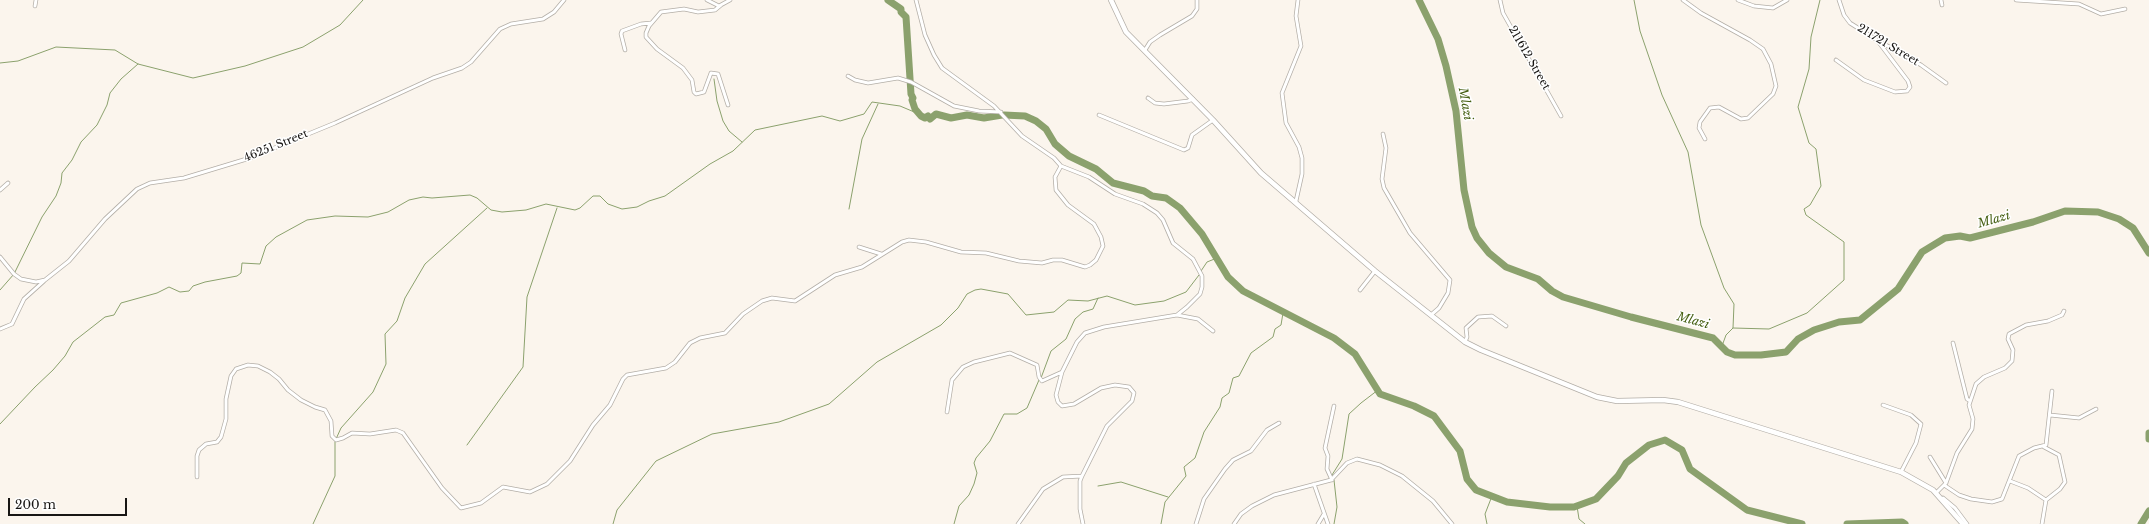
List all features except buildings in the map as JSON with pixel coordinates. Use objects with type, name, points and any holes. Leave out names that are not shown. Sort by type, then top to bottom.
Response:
[{"type":"street","points":[[35,6],[36,0]]},
{"type":"street","name":"46251 Street","points":[[0,329],[12,324],[27,295],[69,261],[105,220],[137,189],[150,183],[184,178],[250,158],[335,123],[433,78],[462,68],[471,62],[503,28],[543,19],[564,0]]},
{"type":"street","points":[[707,0],[717,5],[721,5]]},
{"type":"street","points":[[728,104],[720,78],[716,73],[713,72],[710,76],[704,92],[700,95],[694,92],[692,80],[683,68],[657,49],[646,37],[647,30],[661,12],[684,9],[698,12],[715,10],[730,0]]},
{"type":"street","points":[[916,0],[925,35],[942,68],[1001,112],[1022,136],[1054,158],[1061,166],[1089,177],[1120,196],[1143,204],[1161,217],[1173,243],[1193,259],[1203,280],[1200,294],[1177,315]]},
{"type":"street","points":[[1110,0],[1126,32],[1193,99],[1261,173],[1296,201],[1375,271],[1465,342],[1481,350],[1597,397],[1611,400],[1663,400],[1678,402],[1901,472],[1938,495],[1955,508],[1967,524]]},
{"type":"street","points":[[1145,50],[1150,42],[1192,16],[1197,8],[1197,0]]},
{"type":"street","points":[[1296,201],[1302,174],[1302,158],[1297,142],[1288,128],[1282,93],[1301,46],[1296,16],[1298,0]]},
{"type":"street","name":"211612 Street","points":[[1500,0],[1503,13],[1561,116]]},
{"type":"street","points":[[1683,0],[1763,49],[1771,64],[1776,89],[1757,110],[1744,119],[1719,107],[1710,108],[1700,122],[1699,128],[1705,139]]},
{"type":"street","points":[[1738,0],[1754,6],[1773,8],[1787,0]]},
{"type":"street","name":"211721 Street","points":[[1840,0],[1842,10],[1847,19],[1878,40],[1921,65],[1946,83]]},
{"type":"street","points":[[1941,0],[1942,5]]},
{"type":"street","points":[[2016,0],[2079,4],[2101,14],[2125,9]]},
{"type":"street","points":[[625,50],[621,34],[622,31],[641,24],[651,24]]},
{"type":"street","points":[[1836,60],[1864,80],[1896,92],[1907,92],[1910,87],[1908,81],[1878,40]]},
{"type":"street","points":[[848,76],[855,80],[868,83],[898,78],[910,82],[954,106],[979,111],[1001,112]]},
{"type":"street","points":[[1148,98],[1155,103],[1164,104],[1193,99]]},
{"type":"street","points":[[1099,115],[1184,150],[1188,148],[1192,135],[1213,120]]},
{"type":"street","points":[[1383,134],[1386,154],[1382,182],[1386,193],[1410,234],[1450,280],[1448,293],[1431,316]]},
{"type":"street","points":[[196,477],[197,456],[199,450],[206,444],[217,442],[221,437],[227,415],[226,399],[231,376],[236,369],[248,365],[258,366],[270,372],[280,379],[288,390],[311,405],[328,412],[332,436],[336,440],[352,433],[370,434],[396,430],[403,433],[442,488],[461,508],[481,503],[504,487],[530,492],[551,480],[570,460],[593,425],[610,405],[623,378],[627,375],[666,368],[675,362],[690,343],[703,338],[725,333],[743,314],[762,301],[772,298],[795,301],[835,275],[857,268],[893,246],[909,240],[965,252],[986,253],[1019,261],[1042,263],[1053,260],[1062,260],[1085,267],[1090,265],[1096,260],[1103,246],[1101,237],[1094,224],[1068,205],[1056,190],[1054,178],[1061,166]]},
{"type":"street","points":[[0,190],[8,183]]},
{"type":"street","points":[[859,246],[881,254]]},
{"type":"street","points":[[0,257],[14,274],[21,279],[36,282],[45,280]]},
{"type":"street","points":[[1360,290],[1375,271]]},
{"type":"street","points":[[1938,495],[1944,485],[1956,453],[1974,424],[1970,412],[1970,401],[1973,390],[1980,379],[1997,373],[2010,364],[2012,350],[2007,338],[2011,331],[2026,324],[2048,321],[2062,315],[2064,311]]},
{"type":"street","points":[[1083,524],[1080,509],[1080,480],[1103,432],[1116,415],[1132,401],[1134,393],[1129,387],[1115,385],[1101,388],[1074,404],[1062,406],[1058,402],[1056,395],[1062,372],[1079,340],[1089,331],[1177,315],[1198,319],[1213,331]]},
{"type":"street","points":[[1465,342],[1467,337],[1466,328],[1478,317],[1484,315],[1492,316],[1506,326]]},
{"type":"street","points":[[1953,342],[1967,399],[1970,401]]},
{"type":"street","points":[[947,412],[952,380],[963,367],[974,362],[1010,353],[1038,365],[1039,377],[1042,381],[1062,372]]},
{"type":"street","points":[[2044,447],[2048,439],[2052,391]]},
{"type":"street","points":[[1883,405],[1911,415],[1921,424],[1916,444],[1901,472]]},
{"type":"street","points":[[1332,480],[1327,469],[1328,456],[1325,448],[1334,406]]},
{"type":"street","points":[[2050,415],[2079,418],[2096,409]]},
{"type":"street","points":[[1196,524],[1204,499],[1225,469],[1233,460],[1251,451],[1267,430],[1280,423]]},
{"type":"street","points":[[1930,457],[1944,485],[1962,497],[1992,502],[2002,499],[2019,456],[2038,446],[2044,447],[2059,455],[2064,482],[2060,489],[2046,500],[2042,524]]},
{"type":"street","points":[[1234,524],[1245,511],[1270,497],[1332,480],[1347,463],[1354,460],[1380,465],[1402,476],[1433,501],[1450,519],[1452,524]]},
{"type":"street","points":[[1018,524],[1033,507],[1038,494],[1043,489],[1063,477],[1082,476]]},
{"type":"street","points":[[2010,481],[2028,488],[2046,500]]},
{"type":"street","points":[[1314,484],[1328,524]]},
{"type":"street","points":[[1938,495],[1962,524]]},
{"type":"street","points":[[1318,524],[1324,514]]},
{"type":"street","points":[[1449,524],[1450,519]]},
{"type":"waterway","points":[[0,63],[18,61],[56,47],[115,50],[138,64],[193,78],[245,66],[303,47],[340,25],[363,0]]},
{"type":"waterway","points":[[888,0],[901,9],[901,12],[906,17],[911,94],[915,109],[921,116],[925,118],[928,116],[930,119],[936,114],[951,118],[967,115],[984,118],[1002,115]]},
{"type":"waterway","name":"Mlazi","points":[[1419,0],[1438,39],[1446,66],[1456,111],[1464,190],[1472,227],[1477,238],[1489,253],[1506,267],[1538,279],[1552,291],[1563,297],[1631,317],[1713,338],[1727,352],[1735,355],[1761,355],[1786,352],[1798,339],[1814,330],[1839,322],[1860,320],[1898,289],[1922,252],[1945,238],[1960,236],[1970,238],[2033,222],[2065,211],[2098,212],[2119,219],[2133,228],[2149,253]]},
{"type":"waterway","points":[[1634,0],[1640,31],[1662,95],[1688,152],[1701,225],[1724,288],[1734,304],[1733,328],[1726,335],[1722,346]]},
{"type":"waterway","points":[[1733,328],[1769,329],[1807,313],[1844,280],[1844,242],[1806,215],[1804,209],[1810,205],[1821,186],[1816,149],[1809,143],[1798,107],[1809,69],[1811,37],[1820,0]]},
{"type":"waterway","points":[[0,290],[14,274],[42,217],[56,196],[61,183],[62,173],[72,160],[81,142],[97,125],[107,105],[110,93],[121,79],[138,64]]},
{"type":"waterway","points":[[714,79],[717,101],[723,121],[729,131],[742,142]]},
{"type":"waterway","points":[[0,424],[53,370],[65,356],[73,342],[105,317],[114,315],[121,303],[157,293],[169,287],[180,292],[189,291],[193,286],[205,282],[237,276],[241,273],[242,263],[260,264],[266,246],[276,237],[307,220],[335,216],[368,217],[388,212],[409,200],[423,197],[432,198],[470,195],[477,198],[491,210],[502,212],[526,210],[546,204],[575,210],[580,208],[593,196],[600,196],[608,204],[622,209],[637,207],[665,196],[710,164],[733,151],[755,130],[822,116],[840,121],[864,114],[872,102],[900,106],[919,114]]},
{"type":"waterway","points":[[849,209],[862,139],[878,104]]},
{"type":"waterway","points":[[1004,115],[1025,116],[1036,121],[1046,129],[1055,144],[1069,156],[1096,169],[1113,183],[1144,191],[1152,196],[1166,198],[1180,208],[1202,234],[1228,277],[1243,291],[1334,338],[1355,354],[1380,394],[1414,406],[1434,416],[1460,451],[1467,479],[1476,490],[1507,502],[1550,507],[1574,507],[1596,499],[1618,476],[1626,463],[1649,445],[1665,440],[1682,450],[1690,469],[1747,510],[1802,524]]},
{"type":"waterway","points":[[336,439],[341,428],[373,392],[386,364],[385,334],[397,321],[405,298],[425,264],[487,208]]},
{"type":"waterway","points":[[467,445],[523,367],[527,297],[557,208]]},
{"type":"waterway","points":[[1201,271],[1207,262],[1217,258]]},
{"type":"waterway","points":[[613,524],[617,510],[656,461],[712,434],[779,422],[829,404],[877,362],[941,325],[958,308],[967,294],[975,290],[981,289],[1008,294],[1026,315],[1054,312],[1068,300],[1088,301],[1107,296],[1135,305],[1164,301],[1186,292],[1199,275]]},
{"type":"waterway","points":[[1041,378],[1051,351],[1066,339],[1075,319],[1083,312],[1093,309],[1098,298]]},
{"type":"waterway","points":[[1161,524],[1165,502],[1186,476],[1184,467],[1195,458],[1204,432],[1220,407],[1222,398],[1229,393],[1233,378],[1239,376],[1251,353],[1273,337],[1275,329],[1281,325],[1283,313]]},
{"type":"waterway","points":[[954,524],[959,506],[969,495],[974,484],[977,473],[974,463],[976,458],[990,441],[1004,414],[1017,414],[1027,408],[1039,380]]},
{"type":"waterway","points":[[1332,475],[1342,459],[1349,414],[1378,390]]},
{"type":"waterway","name":"Mlazi","points":[[2149,433],[2149,439]]},
{"type":"waterway","points":[[313,524],[335,476],[335,442]]},
{"type":"waterway","points":[[1334,480],[1337,507],[1334,524]]},
{"type":"waterway","points":[[1098,486],[1121,482],[1168,497]]},
{"type":"waterway","points":[[1487,524],[1485,514],[1492,496]]},
{"type":"waterway","points":[[1577,506],[1579,519],[1585,524]]},
{"type":"waterway","name":"Mlazi","points":[[2141,524],[2149,511]]},
{"type":"waterway","points":[[1847,524],[1902,522],[1905,524]]}]
